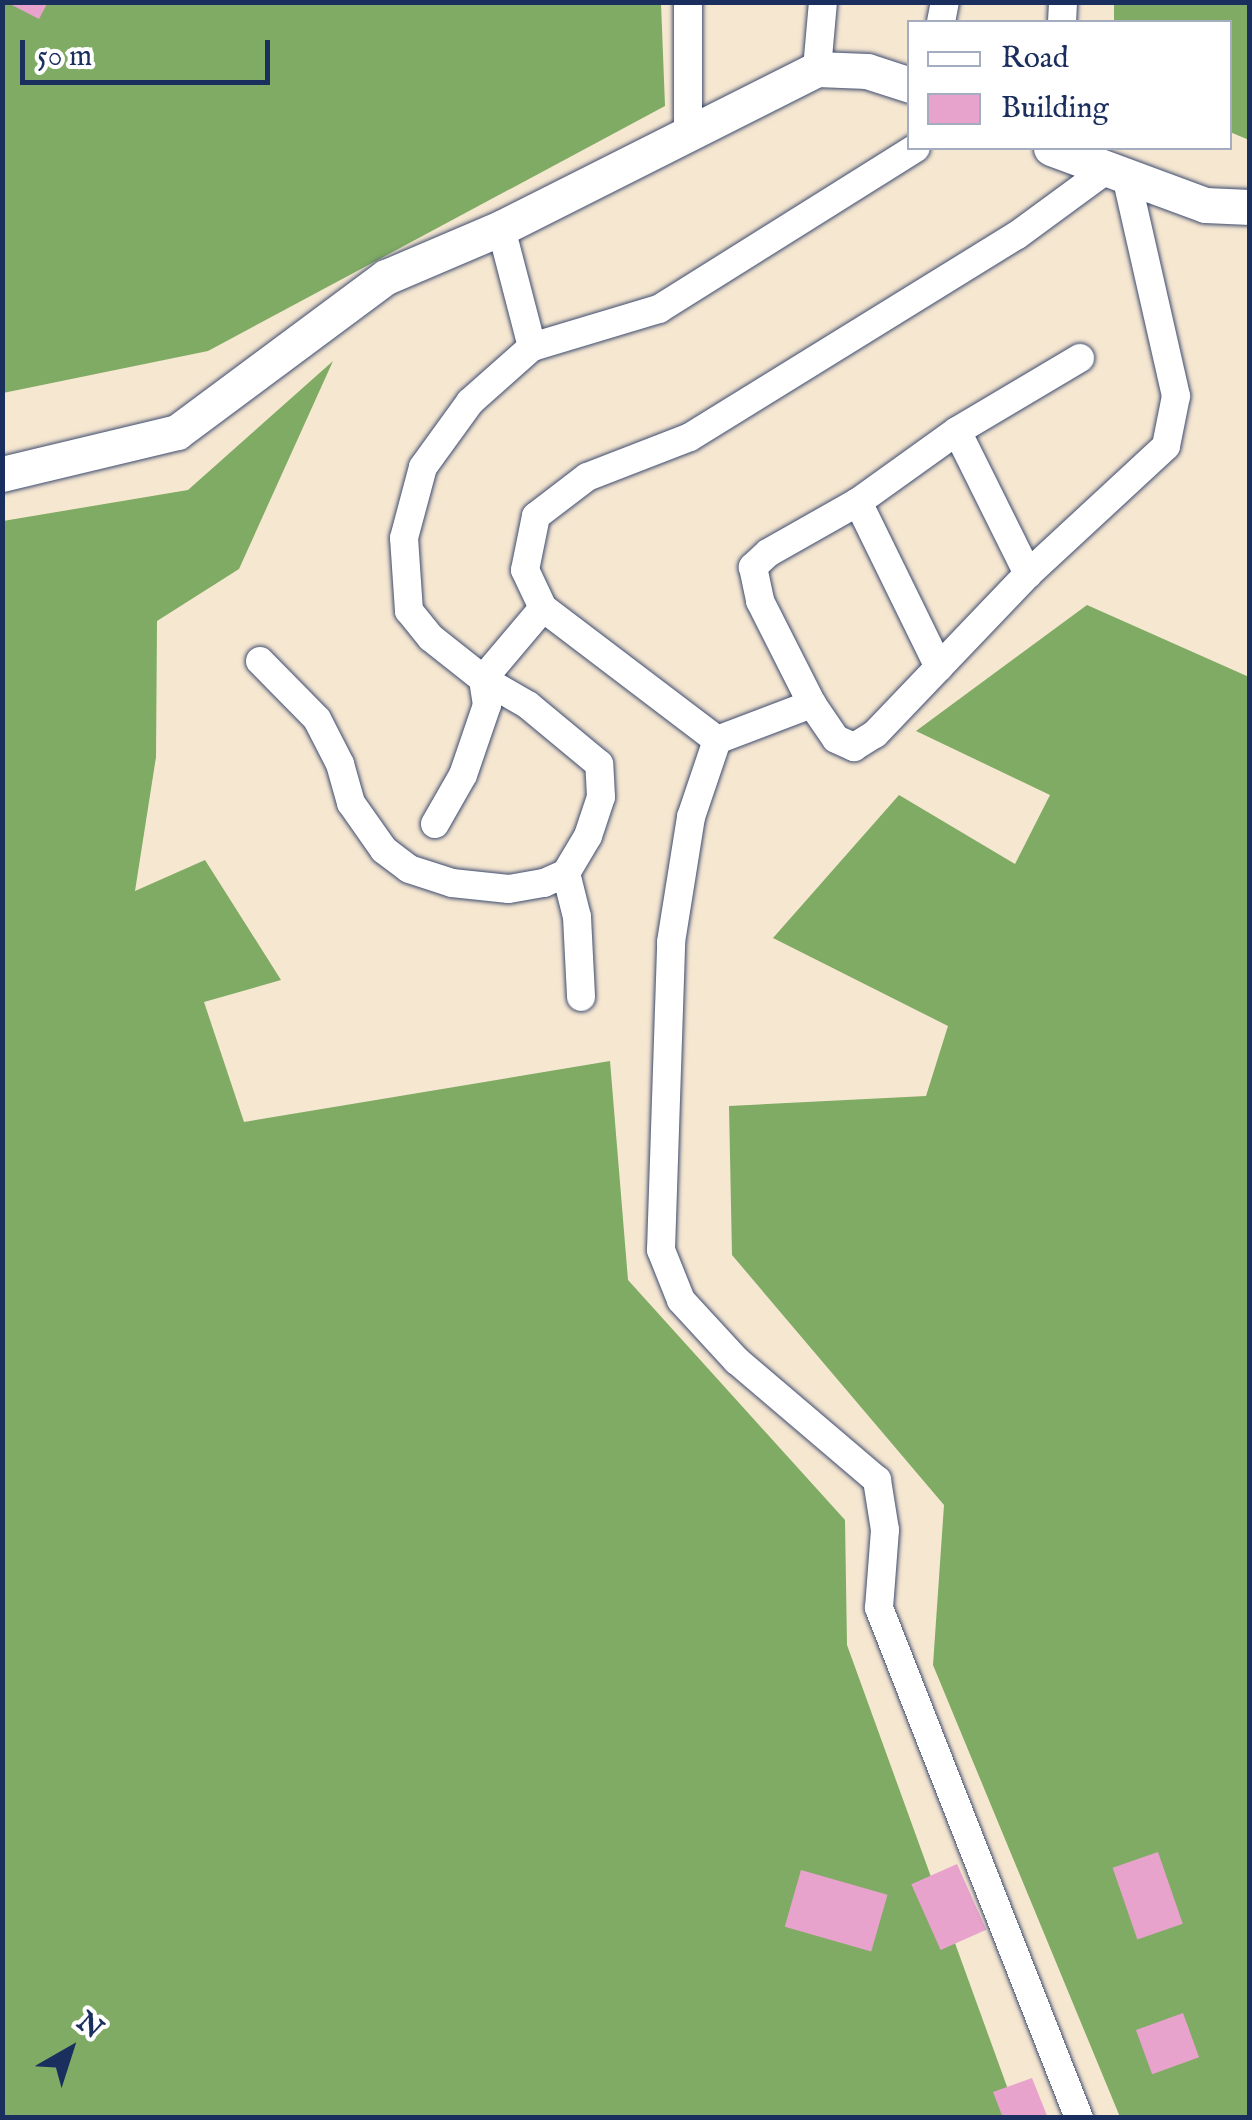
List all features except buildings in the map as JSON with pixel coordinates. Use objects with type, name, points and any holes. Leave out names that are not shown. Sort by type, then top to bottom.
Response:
[{"type":"street","points":[[688,2],[688,136]]},
{"type":"street","points":[[817,69],[822,2]]},
{"type":"street","points":[[2,474],[176,432],[386,277],[502,228],[817,69],[867,71],[907,83]]},
{"type":"street","points":[[260,661],[317,719],[340,764],[351,803],[384,850],[409,869],[452,882],[510,889],[544,883],[566,873],[588,836],[601,796],[599,764],[528,705],[483,678],[431,638],[409,611],[404,538],[423,467],[470,402],[532,346],[659,308],[913,150]]},
{"type":"street","points":[[1063,150],[1204,205],[1250,207]]},
{"type":"street","points":[[1080,358],[957,431],[858,502],[768,552],[753,567],[760,601],[812,704],[836,738],[854,748],[875,734],[1028,574],[1166,446],[1176,396],[1116,173]]},
{"type":"street","points":[[716,740],[543,608],[525,570],[536,516],[587,477],[690,437],[1116,173]]},
{"type":"street","points":[[502,228],[532,346]]},
{"type":"street","points":[[957,431],[1028,574]]},
{"type":"street","points":[[858,502],[939,667]]},
{"type":"street","points":[[483,678],[543,608]]},
{"type":"street","points":[[435,824],[463,774],[488,705],[483,678]]},
{"type":"street","points":[[716,740],[812,704]]},
{"type":"street","points":[[716,740],[691,817],[671,942],[660,1250],[681,1300],[737,1361],[877,1480],[885,1530],[879,1608],[1080,2118]]},
{"type":"street","points":[[566,873],[576,916],[581,997]]},
{"type":"green space","points":[[3,3],[661,3],[665,106],[208,351],[3,393]]},
{"type":"green space","points":[[1114,3],[1249,3],[1249,140],[1232,133],[1232,20],[1114,20]]},
{"type":"green space","points":[[333,361],[239,569],[157,621],[156,757],[135,891],[205,860],[281,980],[204,1002],[244,1122],[610,1061],[628,1280],[845,1520],[847,1645],[1018,2117],[3,2118],[3,521],[188,490]]},
{"type":"green space","points":[[1087,605],[1249,677],[1249,2117],[1120,2117],[933,1665],[944,1505],[732,1255],[729,1106],[926,1096],[948,1026],[773,938],[899,795],[1015,864],[1050,795],[916,731]]}]
